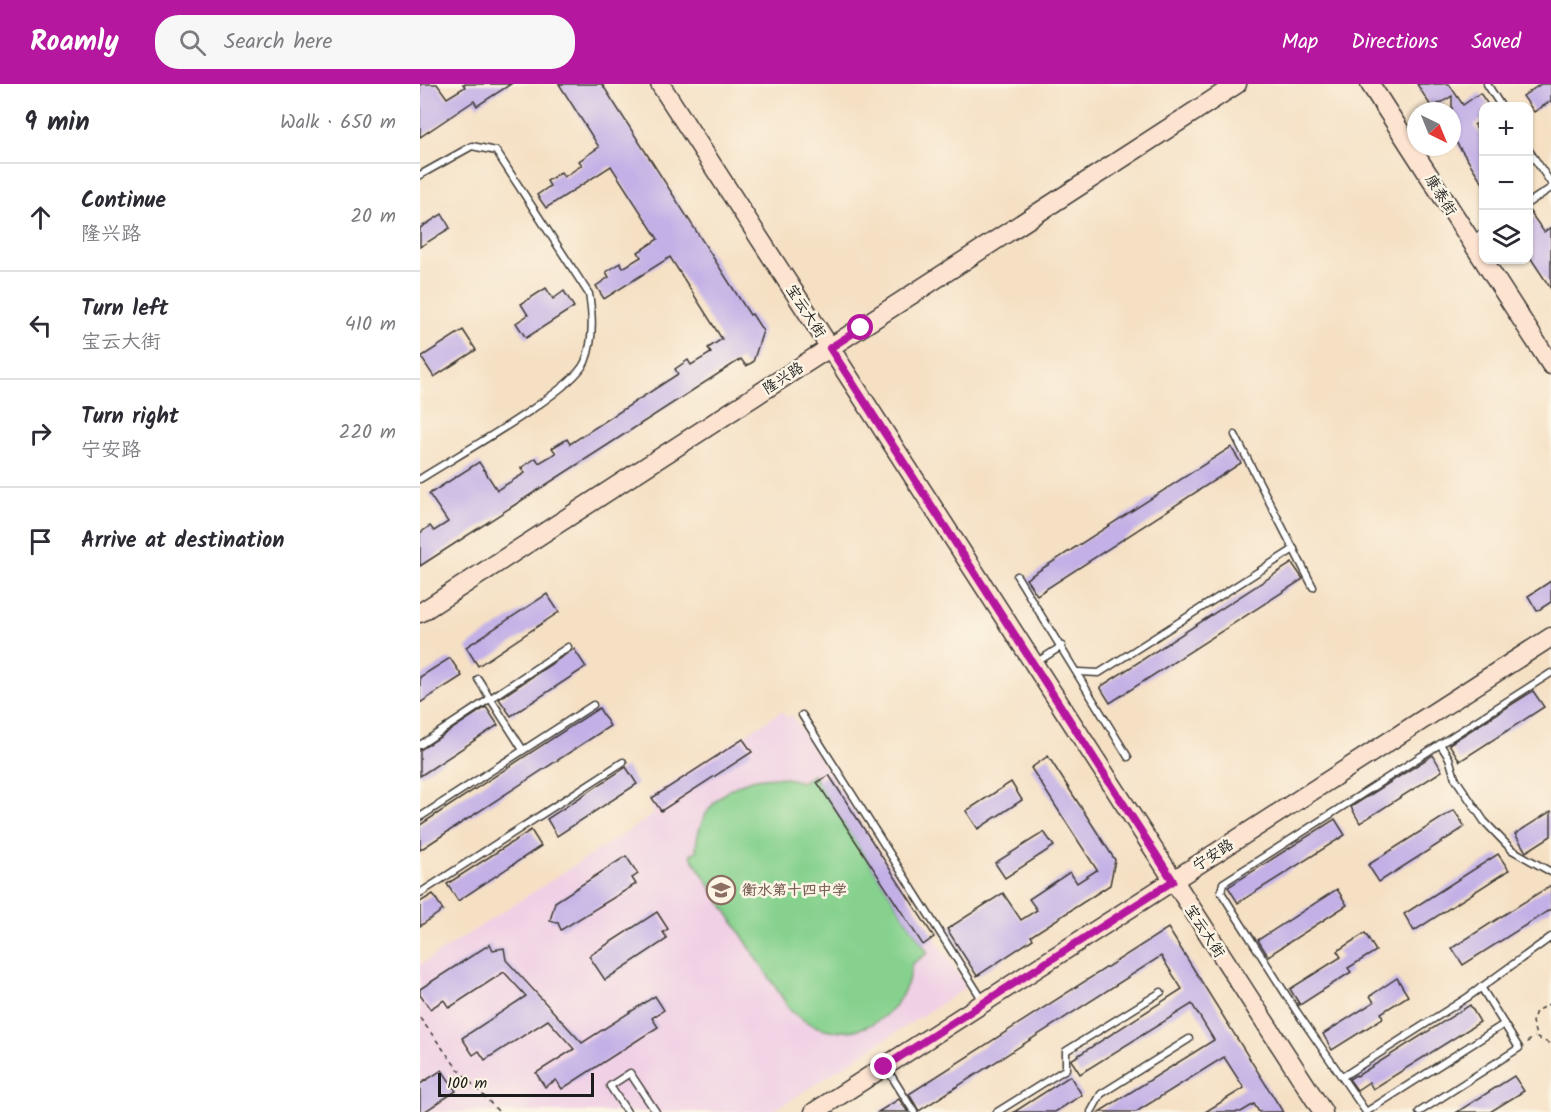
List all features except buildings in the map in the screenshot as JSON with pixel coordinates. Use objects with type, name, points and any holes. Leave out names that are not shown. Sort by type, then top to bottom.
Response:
[{"type":"street","name":"宝云大街","points":[[660,84],[1323,1112]]},
{"type":"street","name":"隆兴路","points":[[420,613],[1237,84]]},
{"type":"street","name":"康泰街","points":[[1370,84],[1477,237],[1551,365]]},
{"type":"street","name":"宁安路","points":[[814,1112],[1551,637]]},
{"type":"lane","points":[[1487,84],[1498,102]]},
{"type":"lane","points":[[420,175],[472,146],[496,151],[589,294],[593,315],[589,347],[584,363],[563,388],[420,479]]},
{"type":"lane","points":[[1533,156],[1551,183]]},
{"type":"lane","points":[[1533,200],[1551,188]]},
{"type":"lane","points":[[1235,435],[1313,587]]},
{"type":"lane","points":[[1078,672],[1099,673],[1294,549]]},
{"type":"lane","points":[[1017,576],[1078,672],[1128,757]]},
{"type":"lane","points":[[1033,665],[1062,646]]},
{"type":"lane","points":[[420,744],[568,647]]},
{"type":"lane","points":[[1504,1023],[1366,1112],[1221,892],[1223,883],[1551,673]]},
{"type":"lane","points":[[478,679],[524,750]]},
{"type":"lane","points":[[420,817],[593,705]]},
{"type":"lane","points":[[802,715],[984,1002]]},
{"type":"lane","points":[[1440,744],[1449,758],[1455,778],[1484,821],[1512,850],[1551,872]]},
{"type":"lane","points":[[420,893],[622,762]]},
{"type":"lane","points":[[1342,1077],[1481,987],[1551,937]]},
{"type":"lane","points":[[1419,1112],[1520,1048],[1481,987]]},
{"type":"lane","points":[[997,1112],[1066,1069],[1066,1051],[1161,992]]},
{"type":"lane","points":[[1091,1112],[1101,1094],[1189,1039]]},
{"type":"lane","points":[[885,1066],[914,1112]]},
{"type":"lane","points":[[627,1112],[610,1086],[630,1073],[656,1112]]},
{"type":"path","points":[[1551,1003],[1540,1007],[1533,1016],[1532,1028],[1536,1036],[1551,1044]]},
{"type":"path","points":[[420,1018],[457,1068],[499,1112]]},
{"type":"path","points":[[1520,1048],[1536,1036]]},
{"type":"shaded area","name":"衡水第十四中学","points":[[782,711],[787,718],[792,715],[967,987],[772,1112],[420,1112],[420,965],[654,814],[647,798]]},
{"type":"green space","points":[[813,775],[928,953],[912,964],[906,986],[896,1003],[883,1017],[866,1026],[848,1031],[829,1030],[810,1024],[791,1011],[690,855],[696,851],[699,831],[706,814],[717,800],[731,789],[764,778],[783,778],[802,782]]},
{"type":"place","name":"衡水第十四中学","points":[[721,890]]},
{"type":"route","points":[[861,328],[830,348],[1173,881],[884,1067]]}]
